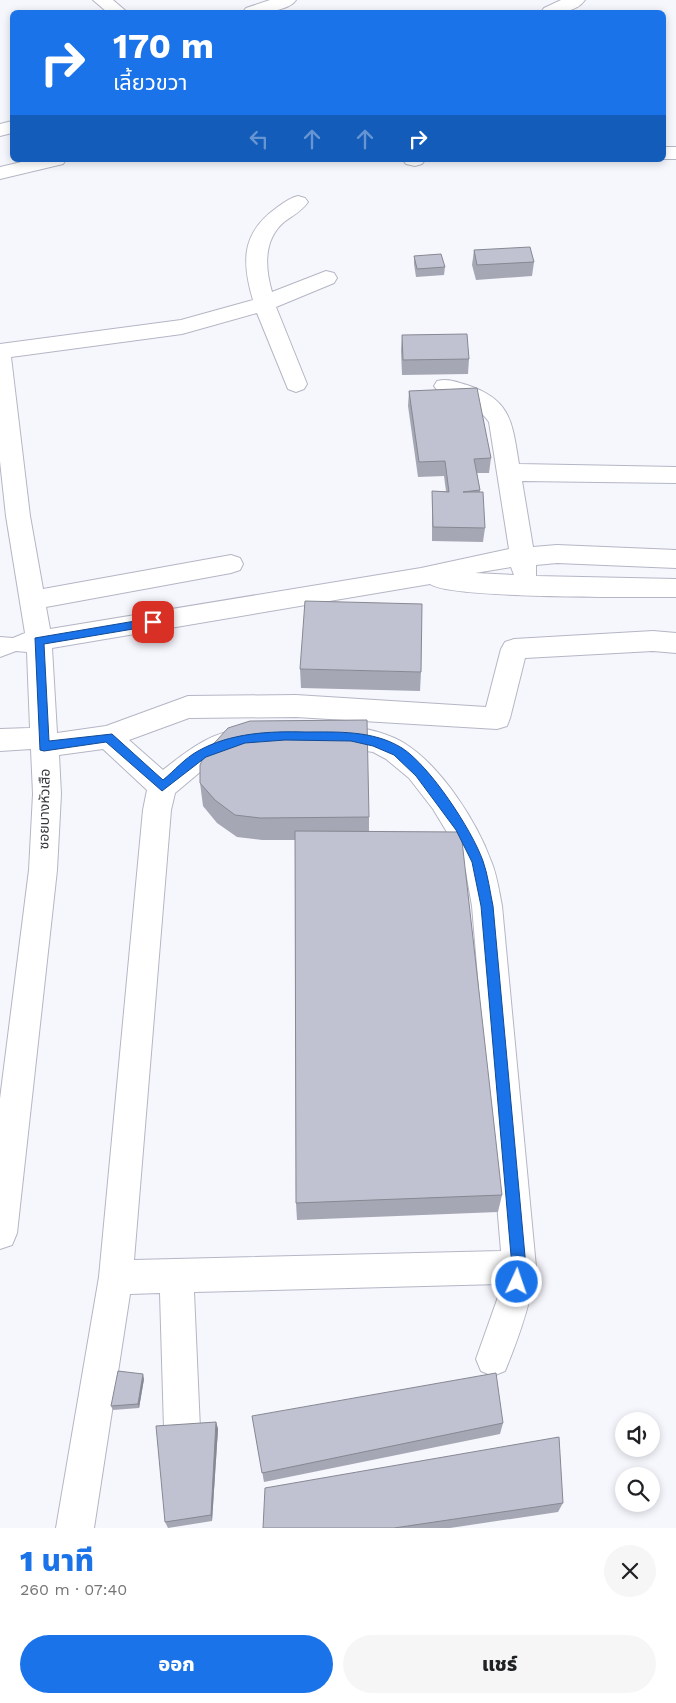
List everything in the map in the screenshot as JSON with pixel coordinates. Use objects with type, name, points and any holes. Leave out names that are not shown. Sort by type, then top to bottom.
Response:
[{"type":"street","points":[[102,0],[115,10]]},
{"type":"street","points":[[262,7],[287,0]]},
{"type":"street","points":[[554,10],[576,0]]},
{"type":"street","points":[[0,173],[47,162]]},
{"type":"street","points":[[296,384],[264,304],[255,260],[257,247],[262,235],[272,222],[298,202]]},
{"type":"street","points":[[0,351],[182,327],[264,304],[326,278]]},
{"type":"street","name":"ซอยบางหัวเสือ","points":[[0,1233],[43,870],[47,794],[44,742],[17,644],[32,600],[18,516],[1,373]]},
{"type":"street","points":[[446,386],[477,397],[491,406],[500,421],[527,585]]},
{"type":"street","points":[[508,472],[676,475]]},
{"type":"street","points":[[17,644],[421,577],[496,559],[557,554],[676,559]]},
{"type":"street","points":[[32,600],[232,564]]},
{"type":"street","points":[[421,577],[488,584],[676,588]]},
{"type":"street","points":[[0,740],[44,742],[108,737],[188,707],[296,706],[497,718],[514,649],[653,641],[676,643]]},
{"type":"street","points":[[304,736],[351,737],[375,742],[398,751],[420,772],[460,827],[478,862],[487,906],[519,1267],[515,1297],[494,1359]]},
{"type":"street","points":[[108,737],[162,787]]},
{"type":"street","points":[[75,1528],[116,1277],[157,810],[162,787],[202,754],[244,738],[269,737]]},
{"type":"street","points":[[116,1277],[519,1267]]},
{"type":"street","points":[[176,1276],[182,1429]]},
{"type":"building","points":[[530,247],[534,262],[477,265],[474,250]]},
{"type":"building","points":[[441,254],[445,267],[417,269],[414,256]]},
{"type":"building","points":[[467,334],[469,359],[403,360],[402,335]]},
{"type":"building","points":[[477,388],[491,458],[474,459],[480,490],[463,492],[483,492],[485,528],[433,527],[432,491],[449,492],[445,461],[419,462],[409,391]]},
{"type":"building","points":[[305,601],[422,604],[421,672],[300,669]]},
{"type":"building","points":[[367,720],[369,817],[260,818],[235,815],[215,800],[200,783],[200,765],[206,752],[228,728],[250,721]]},
{"type":"building","points":[[295,831],[461,832],[502,1195],[296,1203]]},
{"type":"building","points":[[118,1371],[143,1374],[138,1404],[111,1406]]},
{"type":"building","points":[[496,1373],[503,1423],[262,1473],[252,1416]]},
{"type":"building","points":[[216,1422],[211,1515],[165,1522],[156,1426]]},
{"type":"building","points":[[559,1437],[563,1503],[394,1528],[263,1528],[265,1488]]},
{"type":"route","points":[[153,622],[38,641],[44,746],[108,737],[162,787],[202,754],[244,738],[285,736],[351,737],[375,742],[398,751],[420,772],[460,827],[478,862],[487,906],[519,1267],[517,1282]]}]
